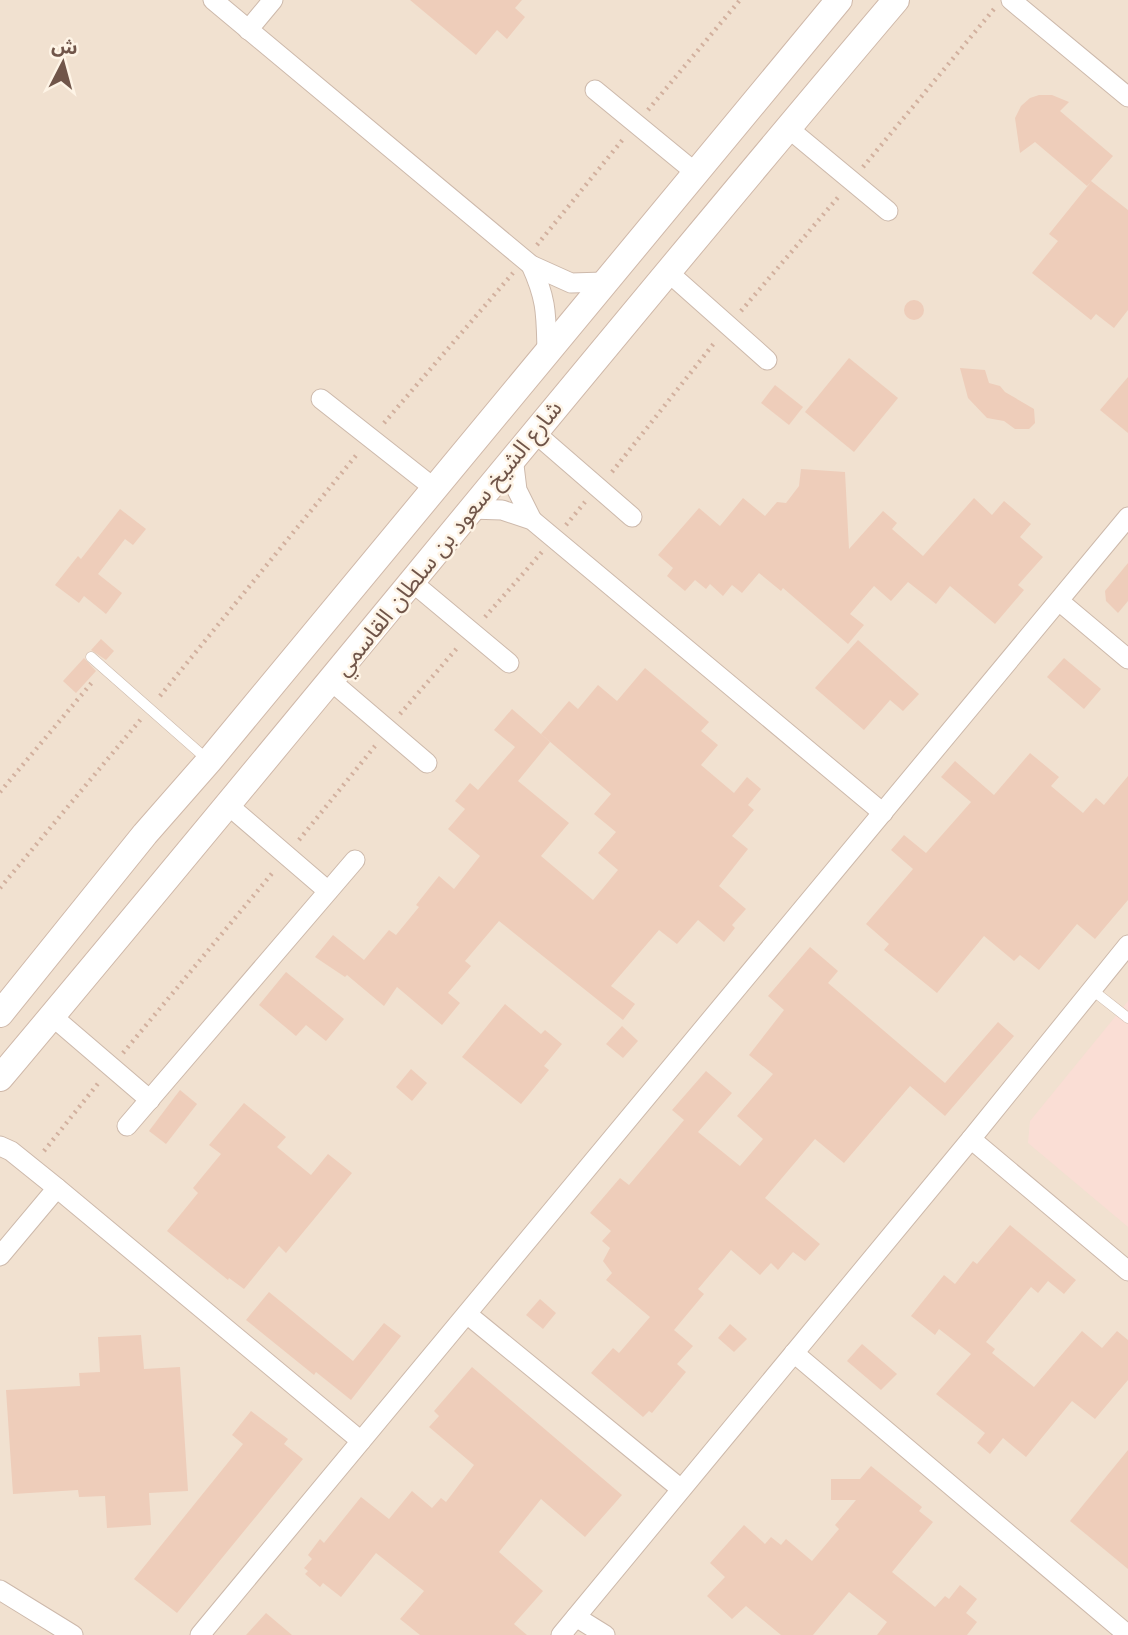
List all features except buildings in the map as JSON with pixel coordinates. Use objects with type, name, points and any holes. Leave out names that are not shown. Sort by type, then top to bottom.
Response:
[{"type":"main road","name":"شارع الشيخ سعود بن سلطان القاسمي","points":[[0,1014],[145,834],[209,761],[839,0]]},
{"type":"main road","name":"شارع الشيخ سعود بن سلطان القاسمي","points":[[0,1077],[155,894],[513,457],[897,0]]},
{"type":"main road","points":[[145,834],[134,869],[142,886],[155,894]]},
{"type":"street","points":[[213,0],[531,265],[571,283],[604,282]]},
{"type":"street","points":[[248,30],[274,0]]},
{"type":"street","points":[[1011,0],[1128,97]]},
{"type":"street","points":[[595,90],[696,173]]},
{"type":"street","points":[[788,128],[888,211]]},
{"type":"street","points":[[531,265],[545,301],[548,318],[547,351]]},
{"type":"street","points":[[668,272],[767,360]]},
{"type":"street","points":[[321,399],[433,488]]},
{"type":"street","points":[[534,432],[632,517]]},
{"type":"street","points":[[513,457],[517,490],[532,520]]},
{"type":"street","points":[[470,509],[502,510],[532,520],[883,813]]},
{"type":"street","points":[[200,1635],[1128,517]]},
{"type":"street","points":[[412,582],[509,663]]},
{"type":"street","points":[[1059,601],[1128,659]]},
{"type":"street","points":[[331,681],[427,763]]},
{"type":"street","points":[[228,805],[328,891]]},
{"type":"street","points":[[127,1126],[355,860]]},
{"type":"street","points":[[561,1635],[1128,945]]},
{"type":"street","points":[[52,1016],[150,1100]]},
{"type":"street","points":[[0,1130],[6,1149],[57,1188],[361,1441]]},
{"type":"street","points":[[971,1139],[1128,1271]]},
{"type":"street","points":[[0,1256],[57,1188]]},
{"type":"street","points":[[467,1314],[681,1489]]},
{"type":"street","points":[[794,1353],[1128,1635]]},
{"type":"street","points":[[0,1590],[73,1635]]},
{"type":"street","points":[[576,1617],[605,1635]]},
{"type":"lane","points":[[91,657],[209,761]]},
{"type":"lane","points":[[1091,989],[1128,1018]]},
{"type":"path","points":[[31,1167],[388,729],[598,488],[728,326],[1001,0]]},
{"type":"path","points":[[0,792],[103,668]]},
{"type":"shaded area","points":[[0,0],[1128,0],[1128,1635],[0,1635]]},
{"type":"shaded area","points":[[1128,1001],[1128,1227],[1028,1143],[1030,1121]]}]
